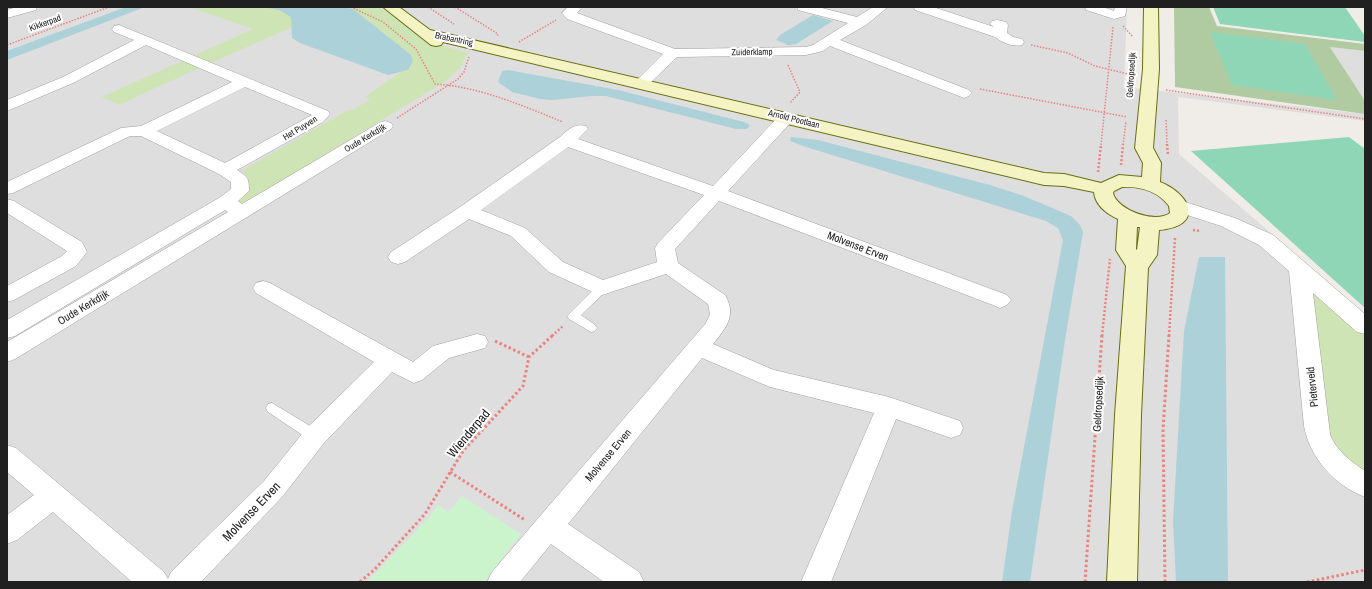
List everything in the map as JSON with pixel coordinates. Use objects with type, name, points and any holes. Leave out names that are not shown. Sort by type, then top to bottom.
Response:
[{"type":"street","points":[[7,14],[31,7]]},
{"type":"street","name":"Brabantring","points":[[390,7],[425,33],[433,41],[481,48]]},
{"type":"street","points":[[803,7],[860,22]]},
{"type":"street","name":"Zuiderklamp","points":[[572,10],[572,16],[673,53],[806,51],[818,48],[882,7]]},
{"type":"street","points":[[920,7],[969,24],[979,19],[1001,25],[1000,34],[1008,40],[1017,42]]},
{"type":"street","points":[[1091,7],[1117,11]]},
{"type":"street","name":"Geldropsedijk","points":[[1151,7],[1151,69],[1144,148],[1152,163],[1151,185]]},
{"type":"street","name":"Het Puyven","points":[[119,29],[322,114],[316,119],[225,170]]},
{"type":"street","points":[[7,106],[68,80],[146,40]]},
{"type":"street","points":[[830,41],[964,93]]},
{"type":"street","name":"Arnold Pootlaan","points":[[481,48],[642,83],[787,117],[1044,179],[1060,187],[1102,187]]},
{"type":"street","points":[[642,83],[673,53]]},
{"type":"street","points":[[144,131],[244,82]]},
{"type":"street","points":[[467,211],[518,232],[556,267],[602,288],[668,266],[665,248],[787,117]]},
{"type":"street","name":"Oude Kerkdijk","points":[[7,353],[385,126]]},
{"type":"street","points":[[398,257],[467,211],[580,129]]},
{"type":"street","points":[[7,189],[127,131],[144,131],[225,170],[240,180],[240,191],[225,202],[242,212]]},
{"type":"street","name":"Molvense Erven","points":[[566,140],[716,193],[1000,300]]},
{"type":"street","name":"Geldropsedijk","points":[[1126,174],[1134,159],[1144,148]]},
{"type":"street","points":[[1126,174],[1163,191],[1173,198],[1178,212],[1171,222],[1162,224],[1150,224],[1128,218],[1114,209],[1102,187],[1119,181],[1126,174]]},
{"type":"street","name":"Oude Kerkdijk","points":[[7,330],[225,202]]},
{"type":"street","points":[[7,205],[74,247],[77,252],[69,261],[7,295]]},
{"type":"street","points":[[1178,212],[1226,229],[1251,233],[1266,240],[1365,326]]},
{"type":"street","points":[[1122,582],[1128,414],[1137,266],[1126,250],[1128,218]]},
{"type":"street","points":[[1137,266],[1147,255],[1150,224]]},
{"type":"street","name":"Molvense Erven","points":[[502,582],[714,328],[721,314],[718,300],[668,266]]},
{"type":"street","name":"Pieterveld","points":[[1299,269],[1302,285],[1316,426],[1320,441],[1333,459],[1353,478],[1365,485]]},
{"type":"street","points":[[263,288],[414,374],[441,352],[477,342]]},
{"type":"street","points":[[698,347],[770,378],[889,407],[952,428]]},
{"type":"street","name":"Molvense Erven","points":[[181,582],[273,489],[315,436],[389,361]]},
{"type":"street","points":[[816,582],[889,407]]},
{"type":"street","points":[[7,456],[54,496],[144,579]]},
{"type":"street","points":[[7,531],[54,496]]},
{"type":"street","points":[[548,526],[629,582]]},
{"type":"lane","points":[[591,328],[573,316],[602,288]]},
{"type":"lane","points":[[272,408],[315,436]]},
{"type":"path","name":"Kikkerpad","points":[[7,45],[110,7]]},
{"type":"path","points":[[351,7],[383,22],[416,49],[435,84],[450,84],[502,99],[580,129]]},
{"type":"path","name":"Oude Kerkdijk","points":[[385,126],[458,79],[464,72],[467,60],[497,37],[498,34],[455,7]]},
{"type":"path","points":[[516,43],[572,10]]},
{"type":"path","points":[[1102,187],[1104,112],[1117,11]]},
{"type":"path","name":"Geldropsedijk","points":[[1133,37],[1134,30]]},
{"type":"path","points":[[1017,42],[1068,53],[1095,66],[1132,75]]},
{"type":"path","points":[[782,51],[800,92],[786,108],[787,117]]},
{"type":"path","name":"Geldropsedijk","points":[[1131,82],[1132,68]]},
{"type":"path","points":[[964,93],[980,89],[1127,117],[1126,174]]},
{"type":"path","points":[[1165,97],[1164,90],[1365,119]]},
{"type":"path","points":[[1166,120],[1168,157]]},
{"type":"path","points":[[1165,582],[1163,430],[1175,238]]},
{"type":"path","name":"Geldropsedijk","points":[[1085,582],[1095,450],[1102,322],[1110,256]]},
{"type":"path","points":[[477,342],[491,338],[529,358],[573,316]]},
{"type":"path","name":"Wienderpad","points":[[360,582],[375,569],[425,514],[463,451],[523,386],[529,358]]},
{"type":"path","points":[[450,472],[527,521],[548,526]]},
{"type":"path","points":[[1307,582],[1365,570]]},
{"type":"shaded area","points":[[7,7],[1127,7],[1124,87],[1365,114],[1365,121],[1178,97],[1179,154],[1365,314],[1365,582],[7,582]]},
{"type":"shaded area","points":[[1330,47],[1365,51],[1365,101]]},
{"type":"green space","points":[[189,7],[262,7],[279,10],[292,17],[292,27],[119,105],[102,97],[253,29]]},
{"type":"green space","points":[[341,7],[378,7],[415,29],[429,42],[469,53],[461,67],[446,81],[241,205],[231,199],[250,186],[243,170],[348,110],[350,111],[370,100],[365,97],[399,73],[408,70],[353,9]]},
{"type":"green space","points":[[1174,7],[1209,7],[1217,26],[1365,44],[1365,51],[1330,47],[1365,101],[1365,114],[1175,87]]},
{"type":"green space","points":[[1213,7],[1345,7],[1365,36],[1365,42],[1220,24]]},
{"type":"green space","points":[[1210,32],[1305,44],[1337,100],[1232,85]]},
{"type":"green space","points":[[1349,137],[1365,149],[1365,308],[1191,151]]},
{"type":"green space","points":[[1315,292],[1365,334],[1365,476],[1334,445],[1327,423],[1309,293]]},
{"type":"green space","points":[[462,496],[521,534],[484,582],[367,582],[429,517],[438,505],[448,512]]},
{"type":"water","points":[[126,7],[145,7],[7,60],[7,51]]},
{"type":"water","points":[[262,7],[341,7],[353,9],[411,55],[413,61],[408,70],[388,75],[300,43],[292,38],[291,17],[279,10]]},
{"type":"water","points":[[813,15],[833,21],[796,44],[788,45],[776,40],[780,35]]},
{"type":"water","points":[[508,70],[618,90],[744,122],[750,125],[747,129],[736,129],[606,96],[552,100],[540,99],[512,92],[498,82],[502,71]]},
{"type":"water","points":[[791,137],[818,140],[990,185],[1024,196],[1071,216],[1080,225],[1083,232],[1065,340],[1030,582],[1002,582],[1012,511],[1063,240],[1058,228],[1046,221],[806,147],[790,141]]},
{"type":"water","points":[[1199,257],[1225,257],[1228,582],[1176,582],[1173,521],[1184,331]]}]
